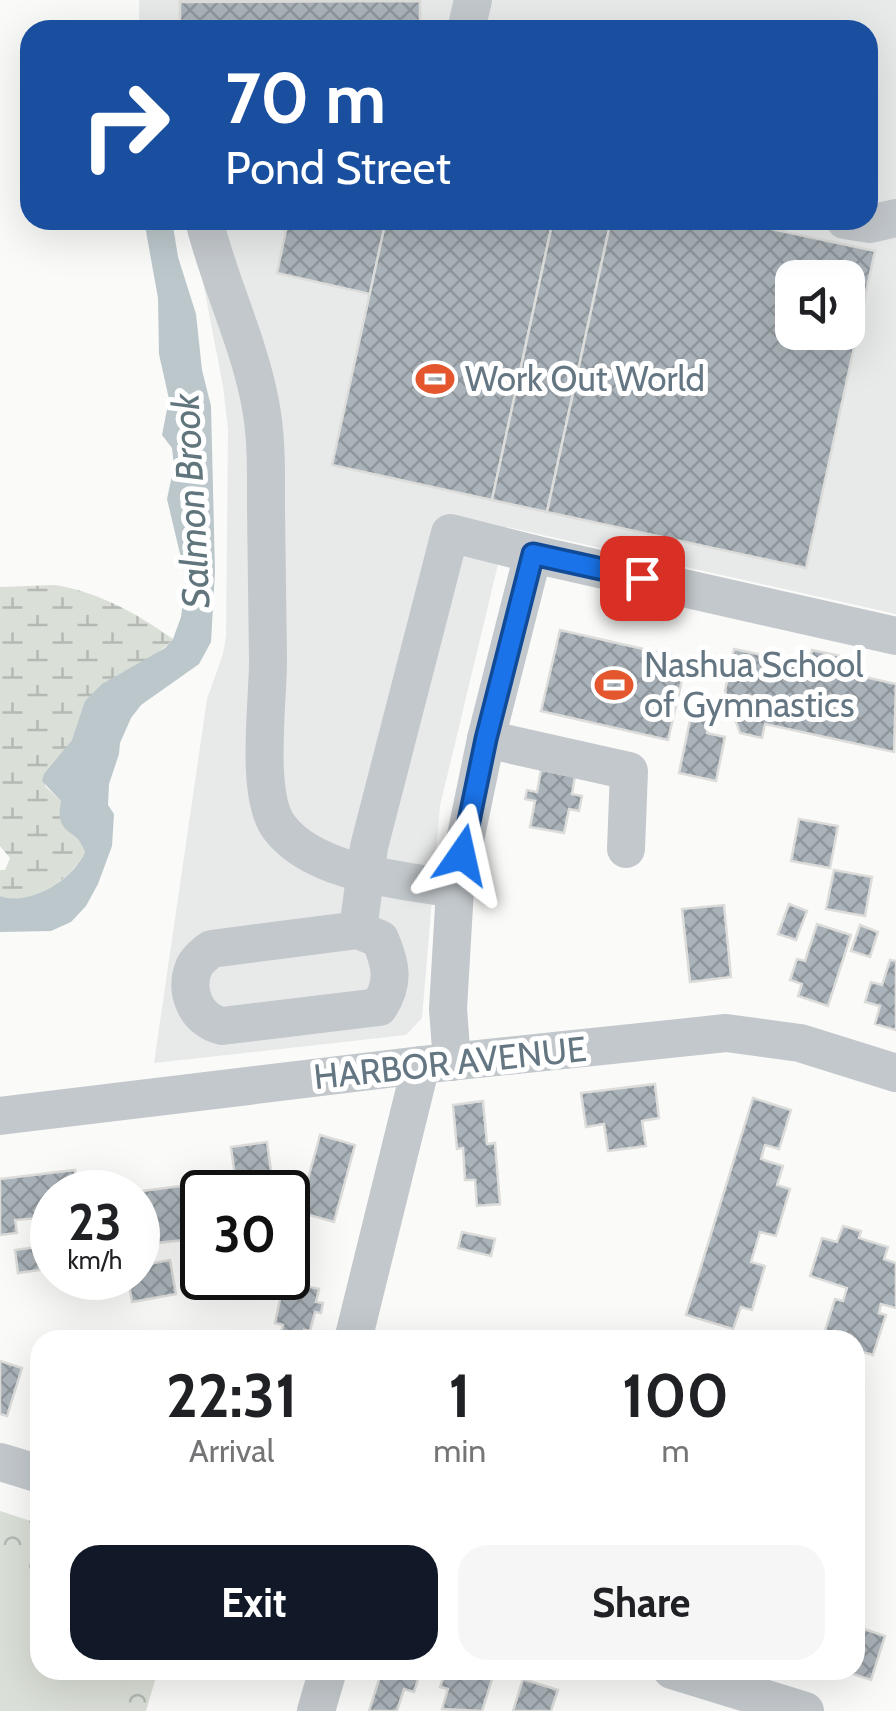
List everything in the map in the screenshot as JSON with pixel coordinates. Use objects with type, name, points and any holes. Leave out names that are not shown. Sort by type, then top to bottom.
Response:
[{"type":"street","points":[[207,230],[244,336],[265,442],[267,795],[279,828],[306,851],[364,874],[455,889]]},
{"type":"street","points":[[358,930],[364,874],[450,533],[896,636]]},
{"type":"street","points":[[356,1330],[436,1064],[448,1008],[455,889],[486,739],[533,554]]},
{"type":"street","points":[[486,739],[629,771],[626,849]]},
{"type":"street","points":[[358,930],[380,938],[392,966],[388,992],[379,1007],[222,1026],[208,1023],[196,1008],[190,985],[195,964],[210,948],[358,930]]},
{"type":"street","name":"HARBOR AVENUE","points":[[0,1116],[726,1033],[800,1043],[896,1073]]},
{"type":"street","points":[[0,1462],[30,1471]]},
{"type":"street","points":[[316,1711],[325,1680]]},
{"type":"street","points":[[704,1680],[805,1711]]},
{"type":"shaded area","points":[[139,0],[896,0],[896,614],[507,527],[440,806],[422,1018],[406,1035],[154,1063],[207,699],[226,636],[228,429],[193,230],[878,230],[878,20],[139,20]]},
{"type":"green space","points":[[56,585],[117,605],[173,639],[154,655],[109,680],[86,702],[75,735],[52,767],[45,786],[61,801],[62,821],[85,852],[56,884],[36,895],[13,900],[0,896],[0,870],[5,870],[10,858],[0,846],[0,587]]},
{"type":"green space","points":[[0,1511],[30,1521],[30,1680],[155,1680],[146,1711],[0,1711]]},
{"type":"green space","points":[[0,1571],[30,1572],[30,1680],[125,1680],[113,1711],[0,1711]]},
{"type":"water","name":"Salmon Brook","points":[[146,230],[174,230],[196,314],[202,370],[211,406],[215,571],[211,642],[199,664],[141,705],[131,718],[109,784],[108,805],[114,814],[112,846],[86,906],[71,922],[51,931],[0,932],[0,896],[24,898],[49,889],[71,872],[85,852],[63,826],[61,801],[42,781],[72,740],[85,701],[102,684],[165,648],[181,617],[186,579],[167,499],[174,466],[172,448],[162,435],[169,399],[159,354],[158,298]]},
{"type":"building","points":[[420,0],[420,1],[180,2]]},
{"type":"building","points":[[420,1],[420,20],[180,20],[180,2]]},
{"type":"building","points":[[286,230],[384,230],[370,294],[277,273]]},
{"type":"building","name":"Work Out World","points":[[384,230],[551,230],[492,500],[332,465]]},
{"type":"building","points":[[551,230],[609,230],[547,512],[492,500]]},
{"type":"building","points":[[609,230],[776,230],[875,251],[865,297],[865,260],[775,260],[775,350],[853,350],[806,568],[547,512]]},
{"type":"building","name":"Nashua School of Gymnastics","points":[[560,630],[687,659],[668,740],[541,711]]},
{"type":"building","points":[[734,649],[809,665],[812,650],[859,660],[856,675],[896,684],[894,752],[765,724],[762,738],[740,733],[725,691]]},
{"type":"building","points":[[694,701],[713,705],[707,733],[725,737],[716,781],[679,773]]},
{"type":"building","points":[[541,770],[575,776],[572,794],[582,796],[579,811],[569,809],[564,833],[530,827],[535,801],[525,799],[527,790],[537,792]]},
{"type":"building","points":[[799,819],[838,826],[830,868],[791,861]]},
{"type":"building","points":[[834,870],[872,877],[865,916],[826,909]]},
{"type":"building","points":[[789,904],[807,911],[796,940],[778,934]]},
{"type":"building","points":[[724,905],[731,977],[690,982],[682,909]]},
{"type":"building","points":[[817,924],[851,935],[828,1006],[798,996],[802,984],[790,980],[797,959],[805,961]]},
{"type":"building","points":[[860,925],[878,932],[870,957],[851,951]]},
{"type":"building","points":[[890,960],[896,961],[896,1030],[875,1024],[880,1006],[865,1002],[871,982],[882,985]]},
{"type":"building","points":[[655,1084],[659,1118],[642,1121],[646,1146],[608,1151],[604,1124],[586,1127],[581,1093]]},
{"type":"building","points":[[753,1098],[791,1110],[779,1149],[765,1145],[761,1159],[783,1166],[777,1185],[790,1189],[776,1236],[760,1232],[751,1262],[765,1266],[752,1310],[741,1307],[733,1329],[686,1315]]},
{"type":"building","points":[[483,1101],[487,1144],[495,1143],[500,1204],[477,1206],[475,1180],[465,1180],[463,1148],[457,1149],[453,1105]]},
{"type":"building","points":[[320,1135],[355,1145],[334,1222],[310,1215],[310,1172]]},
{"type":"building","points":[[267,1142],[271,1170],[234,1170],[231,1147]]},
{"type":"building","points":[[30,1175],[30,1219],[15,1220],[17,1233],[0,1235],[0,1179]]},
{"type":"building","points":[[180,1186],[180,1240],[160,1243],[160,1189]]},
{"type":"building","points":[[843,1226],[861,1231],[859,1238],[888,1247],[884,1259],[896,1263],[896,1308],[881,1304],[879,1313],[886,1315],[873,1355],[865,1353],[865,1330],[825,1330],[835,1299],[843,1301],[847,1288],[810,1276],[822,1238],[837,1242]]},
{"type":"building","points":[[462,1232],[495,1239],[491,1256],[458,1248]]},
{"type":"building","points":[[30,1248],[30,1271],[18,1273],[15,1250]]},
{"type":"building","points":[[170,1260],[176,1294],[160,1297],[160,1262]]},
{"type":"building","points":[[310,1287],[319,1289],[316,1302],[323,1303],[321,1313],[315,1312],[310,1330],[282,1330],[283,1325],[275,1323],[280,1300],[310,1300]]},
{"type":"building","points":[[0,1361],[22,1368],[7,1416],[0,1414]]},
{"type":"building","points":[[865,1629],[885,1636],[871,1680],[865,1678]]},
{"type":"building","points":[[379,1680],[418,1680],[414,1692],[404,1689],[397,1711],[369,1711]]},
{"type":"building","points":[[442,1680],[492,1680],[482,1711],[442,1709],[448,1689],[440,1687]]},
{"type":"building","points":[[523,1680],[558,1690],[551,1711],[513,1711]]},
{"type":"place","name":"Work Out World","points":[[435,379]]},
{"type":"place","name":"Nashua School of Gymnastics","points":[[614,685]]},
{"type":"route","points":[[462,855],[486,739],[533,554],[642,578]]}]
